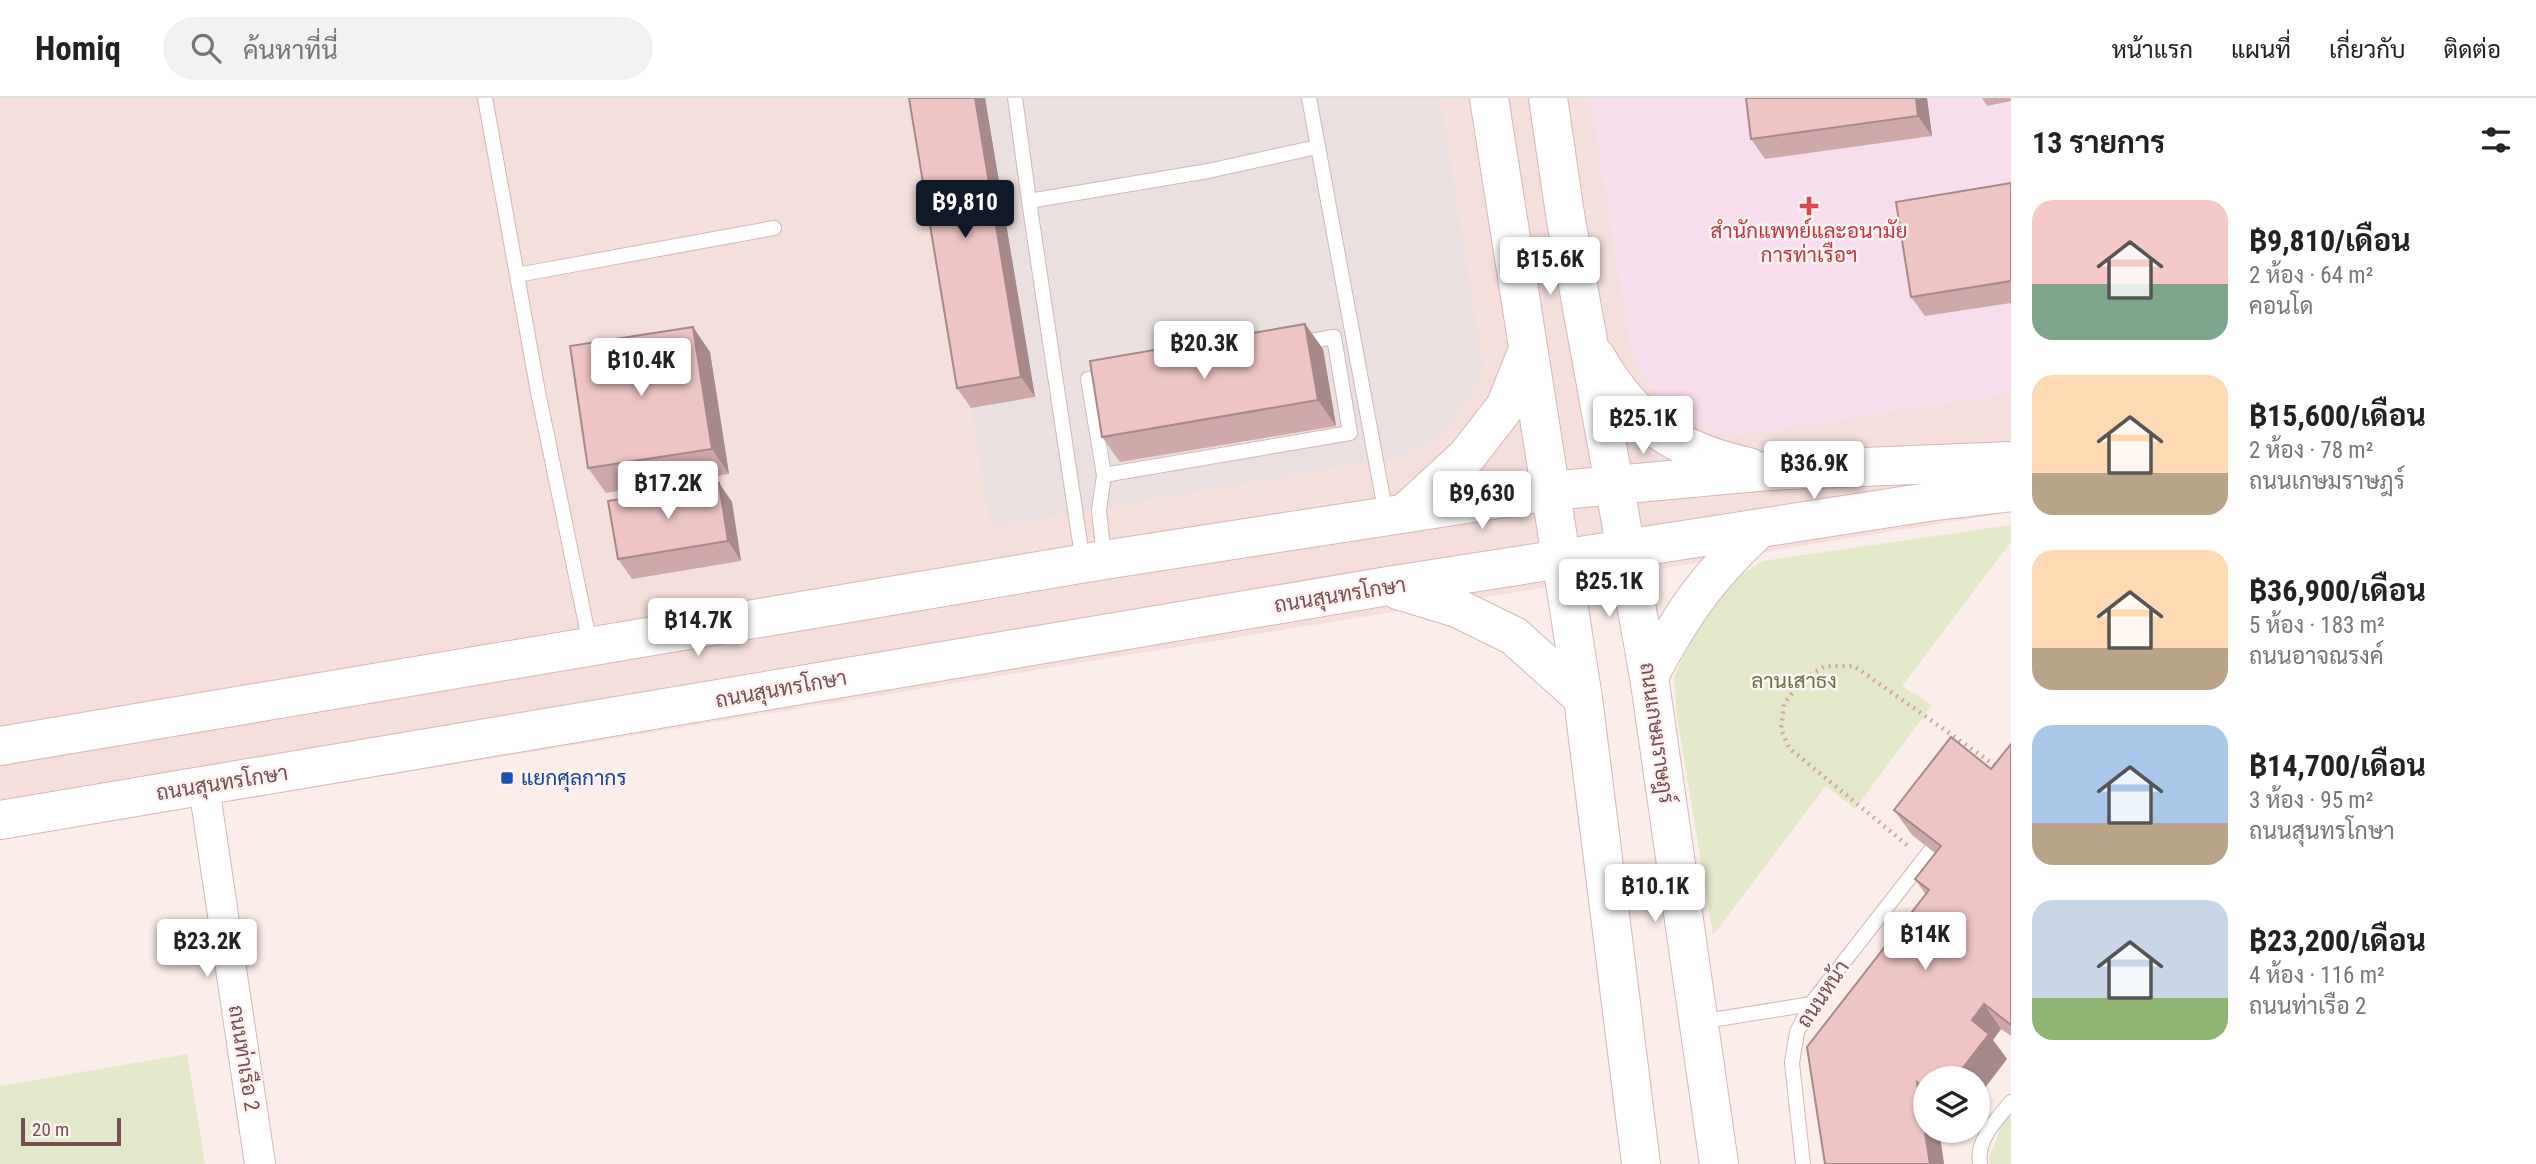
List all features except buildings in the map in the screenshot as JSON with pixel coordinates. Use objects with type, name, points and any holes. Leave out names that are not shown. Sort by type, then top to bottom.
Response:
[{"type":"main road","points":[[1489,98],[1583,698],[1641,1164]]},
{"type":"main road","name":"ถนนเกษมราษฎร์","points":[[1548,98],[1588,343],[1649,676],[1719,1164]]},
{"type":"main road","points":[[1588,343],[1616,392],[1661,432],[1683,445],[1725,462],[1768,471]]},
{"type":"main road","points":[[1396,514],[1467,456],[1505,407],[1527,350]]},
{"type":"main road","points":[[0,746],[1094,561],[1550,491],[1768,471],[2011,461]]},
{"type":"main road","name":"ถนนสุนทรโกษา","points":[[0,820],[1388,586],[2011,492]]},
{"type":"main road","points":[[1649,676],[1695,597],[1730,555],[1760,528]]},
{"type":"main road","points":[[1388,586],[1457,608],[1505,631],[1541,657],[1583,698]]},
{"type":"street","name":"ถนนท่าเรือ 2","points":[[204,787],[260,1164]]},
{"type":"lane","points":[[485,98],[517,275],[591,646]]},
{"type":"lane","points":[[1015,98],[1029,201],[1094,561]]},
{"type":"lane","points":[[1309,98],[1317,147],[1396,514]]},
{"type":"lane","points":[[1029,201],[1208,171],[1317,147]]},
{"type":"lane","points":[[517,275],[774,228]]},
{"type":"lane","points":[[1104,475],[1350,433],[1334,337],[1280,346]]},
{"type":"lane","points":[[1094,561],[1104,475],[1088,379],[1129,372]]},
{"type":"lane","name":"ถนนหน้า","points":[[1803,1164],[1793,1063],[1797,1032],[1811,1003],[1927,854]]},
{"type":"lane","points":[[1699,1022],[1811,1003]]},
{"type":"lane","points":[[1980,1164],[1978,1153],[1984,1137],[2011,1102]]},
{"type":"path","points":[[1927,854],[1789,748],[1781,729],[1784,704],[1801,681],[1825,666],[1854,666],[1996,766]]},
{"type":"shaded area","points":[[0,98],[2011,98],[2011,512],[0,838]]},
{"type":"shaded area","points":[[920,98],[1440,98],[1483,367],[1473,392],[1453,421],[1429,444],[1398,457],[991,527]]},
{"type":"shaded area","name":"สำนักแพทย์และอนามัย การท่าเรือฯ","points":[[1590,98],[2011,98],[2011,394],[1731,437],[1701,427],[1673,411],[1649,385],[1631,353]]},
{"type":"green space","name":"ลานเสาธง","points":[[2011,525],[2011,542],[1902,686],[1932,705],[1855,809],[1826,786],[1713,935],[1677,717],[1674,677],[1689,644],[1709,611],[1737,578],[1762,561]]},
{"type":"green space","points":[[187,1054],[205,1164],[0,1164],[0,1086]]},
{"type":"green space","points":[[2011,1115],[2011,1164],[1990,1164],[1989,1158],[2004,1120]]},
{"type":"place","name":"สำนักแพทย์และอนามัย การท่าเรือฯ","points":[[1809,206]]},
{"type":"place","name":"แยกศุลกากร","points":[[507,778]]}]
